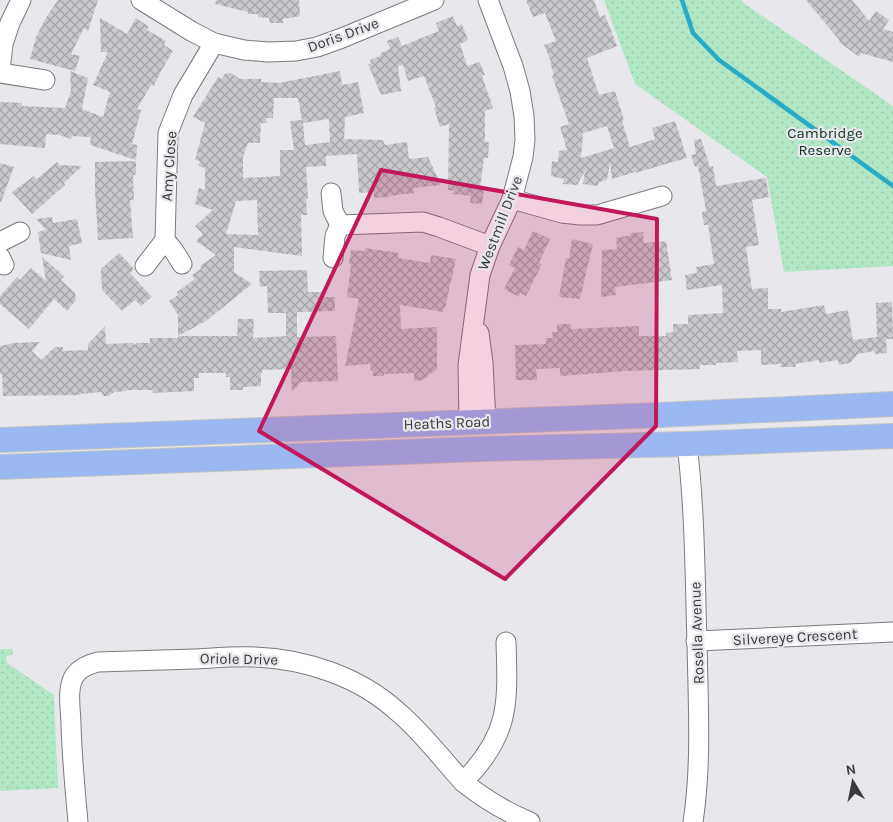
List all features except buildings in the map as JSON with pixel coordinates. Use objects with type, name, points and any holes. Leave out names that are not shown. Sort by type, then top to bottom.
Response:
[{"type":"main road","name":"Heaths Road","points":[[0,440],[686,414],[893,404]]},
{"type":"main road","points":[[686,414],[687,444]]},
{"type":"main road","points":[[478,422],[480,449]]},
{"type":"main road","name":"Heaths Road","points":[[0,467],[893,436]]},
{"type":"street","points":[[21,0],[3,44],[0,72],[45,80]]},
{"type":"street","name":"Doris Drive","points":[[141,0],[191,32],[214,43],[244,50],[268,52],[303,50],[317,47],[434,0]]},
{"type":"street","name":"Westmill Drive","points":[[478,422],[483,363],[476,302],[480,275],[490,246],[512,199],[523,157],[525,140],[520,91],[513,66],[488,0]]},
{"type":"street","name":"Amy Close","points":[[165,240],[168,133],[183,95],[214,43]]},
{"type":"street","points":[[331,193],[333,212],[340,225]]},
{"type":"street","points":[[512,199],[580,216],[597,215],[662,196]]},
{"type":"street","points":[[340,225],[423,222],[490,246]]},
{"type":"street","points":[[333,258],[335,236],[340,225]]},
{"type":"street","points":[[0,242],[20,232]]},
{"type":"street","points":[[145,266],[165,240],[182,264]]},
{"type":"street","name":"Rosella Avenue","points":[[687,444],[694,540],[699,727],[698,773],[693,822]]},
{"type":"street","points":[[893,632],[893,644]]},
{"type":"street","name":"Silvereye Crescent","points":[[696,641],[893,632]]},
{"type":"street","points":[[463,782],[489,751],[502,724],[507,698],[506,642]]},
{"type":"street","name":"Oriole Drive","points":[[78,822],[72,757],[70,695],[75,675],[80,670],[98,662],[255,657],[290,661],[327,671],[363,687],[398,711],[463,782],[493,804],[530,822]]},
{"type":"highlighted area","points":[[381,170],[657,219],[656,426],[505,579],[259,431]]},
{"type":"green space","name":"Cambridge Reserve","points":[[604,0],[741,0],[893,106],[893,266],[784,272],[767,177],[635,84]]},
{"type":"green space","points":[[0,649],[12,649],[13,655],[6,656],[7,663],[54,695],[58,788],[0,791]]},
{"type":"waterway","points":[[682,0],[693,33],[719,60],[893,186]]}]
